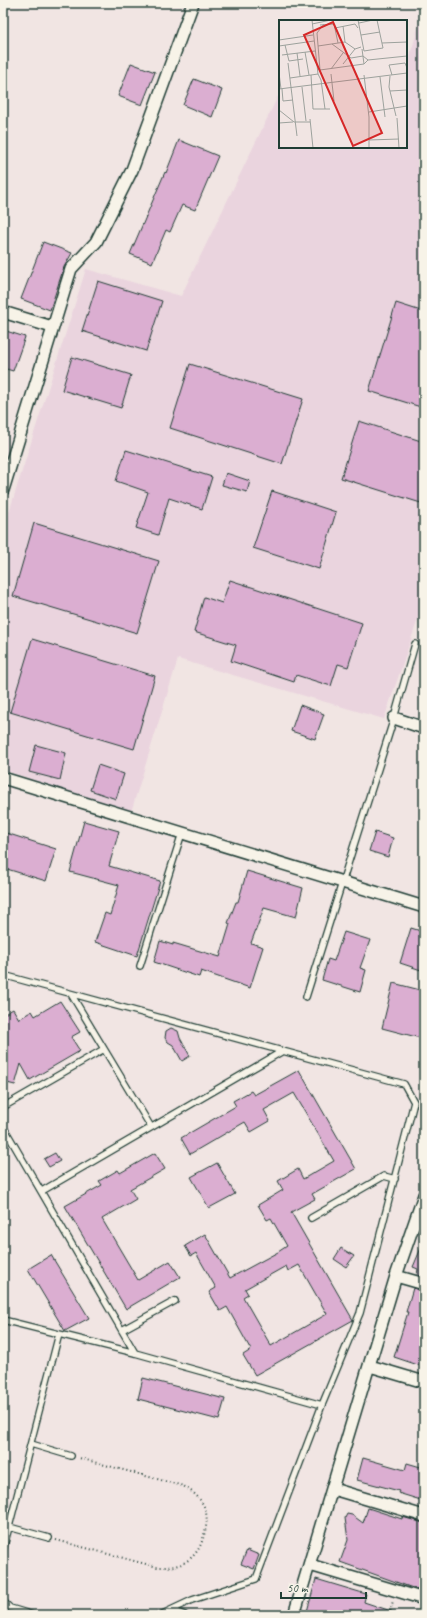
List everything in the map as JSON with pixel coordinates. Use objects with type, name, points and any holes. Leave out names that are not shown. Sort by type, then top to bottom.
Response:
[{"type":"street","points":[[3,490],[71,269],[96,242],[132,170],[193,3]]},
{"type":"street","points":[[3,312],[52,327]]},
{"type":"street","points":[[394,718],[424,728]]},
{"type":"street","points":[[3,778],[424,907]]},
{"type":"street","points":[[294,1615],[396,1276],[424,1195]]},
{"type":"street","points":[[396,1276],[424,1284]]},
{"type":"street","points":[[370,1366],[424,1382]]},
{"type":"street","points":[[333,1489],[424,1516]]},
{"type":"street","points":[[310,1565],[424,1599]]},
{"type":"lane","points":[[306,997],[341,882],[394,718],[415,644]]},
{"type":"lane","points":[[140,966],[182,833]]},
{"type":"lane","points":[[3,975],[404,1084],[414,1102],[360,1313],[322,1405],[256,1579],[192,1600],[160,1615]]},
{"type":"lane","points":[[71,994],[151,1127]]},
{"type":"lane","points":[[3,1107],[104,1049]]},
{"type":"lane","points":[[42,1191],[282,1052]]},
{"type":"lane","points":[[3,1126],[135,1353]]},
{"type":"lane","points":[[311,1218],[384,1176],[395,1179]]},
{"type":"lane","points":[[122,1330],[175,1301]]},
{"type":"lane","points":[[3,1320],[135,1353],[322,1405]]},
{"type":"lane","points":[[3,1550],[4,1540],[9,1527],[59,1334]]},
{"type":"lane","points":[[31,1444],[71,1456]]},
{"type":"lane","points":[[9,1527],[49,1538]]},
{"type":"lane","points":[[3,1601],[10,1608],[33,1615]]},
{"type":"lane","points":[[170,1610],[184,1615]]},
{"type":"path","points":[[49,1538],[157,1567],[171,1568],[186,1562],[197,1553],[207,1526],[207,1513],[202,1503],[194,1492],[183,1486],[71,1456]]},
{"type":"path","points":[[389,1615],[396,1591]]},
{"type":"shaded area","points":[[421,19],[424,20],[424,601],[384,719],[178,659],[131,812],[3,770],[3,531],[86,269],[181,296],[279,94],[279,148],[407,148],[407,65]]},
{"type":"building","points":[[131,63],[155,72],[142,105],[118,96]]},
{"type":"building","points":[[194,79],[222,90],[212,117],[183,105]]},
{"type":"building","points":[[179,140],[218,156],[195,210],[182,205],[170,232],[166,230],[152,263],[130,254]]},
{"type":"building","points":[[43,242],[72,253],[64,267],[50,310],[21,299]]},
{"type":"building","points":[[98,281],[162,301],[146,351],[82,331]]},
{"type":"building","points":[[396,303],[424,312],[424,408],[369,391]]},
{"type":"building","points":[[3,330],[25,337],[13,371],[3,368]]},
{"type":"building","points":[[72,357],[131,375],[121,408],[62,390]]},
{"type":"building","points":[[190,364],[303,399],[282,464],[170,428]]},
{"type":"building","points":[[359,421],[424,442],[424,504],[341,478]]},
{"type":"building","points":[[126,450],[212,477],[202,509],[169,498],[158,535],[136,528],[148,492],[116,481]]},
{"type":"building","points":[[226,473],[250,481],[247,492],[222,485]]},
{"type":"building","points":[[272,491],[336,512],[319,569],[253,548]]},
{"type":"building","points":[[34,523],[159,561],[137,633],[13,596]]},
{"type":"building","points":[[230,580],[362,623],[348,667],[338,664],[331,686],[296,675],[294,682],[231,661],[236,645],[194,632],[204,597],[222,603]]},
{"type":"building","points":[[32,639],[155,676],[134,749],[10,712]]},
{"type":"building","points":[[300,705],[324,714],[315,739],[291,731]]},
{"type":"building","points":[[36,745],[66,753],[60,780],[29,772]]},
{"type":"building","points":[[98,765],[124,774],[116,799],[90,790]]},
{"type":"building","points":[[84,821],[119,831],[109,866],[160,881],[137,956],[95,942],[105,913],[110,915],[119,885],[70,872]]},
{"type":"building","points":[[3,832],[56,849],[46,881],[7,869],[7,866],[3,866]]},
{"type":"building","points":[[375,832],[393,838],[388,857],[369,851]]},
{"type":"building","points":[[247,871],[303,888],[296,917],[264,908],[251,943],[263,947],[250,988],[201,971],[199,977],[154,962],[160,941],[173,945],[173,943],[220,957],[230,924],[228,923],[236,902],[238,902]]},
{"type":"building","points":[[411,928],[424,932],[424,971],[400,963]]},
{"type":"building","points":[[344,932],[370,940],[360,968],[366,970],[360,992],[322,980],[328,959],[334,961]]},
{"type":"building","points":[[393,983],[424,991],[424,1039],[382,1028]]},
{"type":"building","points":[[60,1001],[80,1032],[71,1037],[80,1051],[30,1080],[21,1064],[15,1085],[3,1082],[3,1015],[13,1009],[19,1019],[32,1011],[35,1016]]},
{"type":"building","points":[[171,1028],[178,1031],[180,1038],[190,1056],[182,1061],[173,1045],[165,1038],[166,1031]]},
{"type":"building","points":[[299,1070],[356,1169],[312,1194],[315,1199],[291,1212],[353,1320],[255,1375],[243,1355],[251,1350],[227,1307],[220,1311],[209,1292],[216,1288],[196,1253],[191,1256],[185,1246],[205,1234],[230,1278],[278,1252],[287,1246],[271,1218],[267,1220],[258,1205],[283,1190],[278,1181],[298,1169],[303,1179],[334,1161],[294,1093],[264,1110],[270,1121],[251,1132],[245,1122],[190,1154],[181,1138],[236,1106],[233,1101],[251,1091],[254,1095]],"holes":[[[299,1265],[327,1314],[271,1346],[243,1297],[248,1294],[245,1289],[286,1266],[288,1271]]]},
{"type":"building","points":[[55,1153],[60,1161],[49,1167],[44,1159]]},
{"type":"building","points":[[155,1153],[165,1169],[130,1189],[136,1199],[102,1219],[138,1280],[170,1261],[180,1277],[126,1309],[65,1206],[102,1185],[99,1181],[118,1170],[120,1173]]},
{"type":"building","points":[[217,1163],[235,1194],[209,1208],[191,1177]]},
{"type":"building","points":[[424,1241],[424,1277],[417,1275],[418,1269],[413,1267]]},
{"type":"building","points":[[341,1248],[354,1256],[346,1267],[334,1259]]},
{"type":"building","points":[[51,1255],[89,1318],[65,1331],[28,1269]]},
{"type":"building","points":[[413,1288],[424,1291],[424,1367],[394,1357],[408,1312],[406,1312]]},
{"type":"building","points":[[143,1378],[225,1399],[219,1420],[138,1399]]},
{"type":"building","points":[[363,1458],[405,1470],[407,1463],[424,1468],[424,1501],[398,1493],[399,1491],[357,1480]]},
{"type":"building","points":[[368,1508],[402,1519],[402,1517],[424,1523],[424,1592],[340,1562],[348,1540],[345,1518],[347,1514],[352,1515],[363,1523]]},
{"type":"building","points":[[247,1550],[259,1555],[254,1569],[241,1564]]},
{"type":"building","points":[[316,1579],[366,1594],[364,1602],[397,1613],[397,1615],[306,1615]]}]
